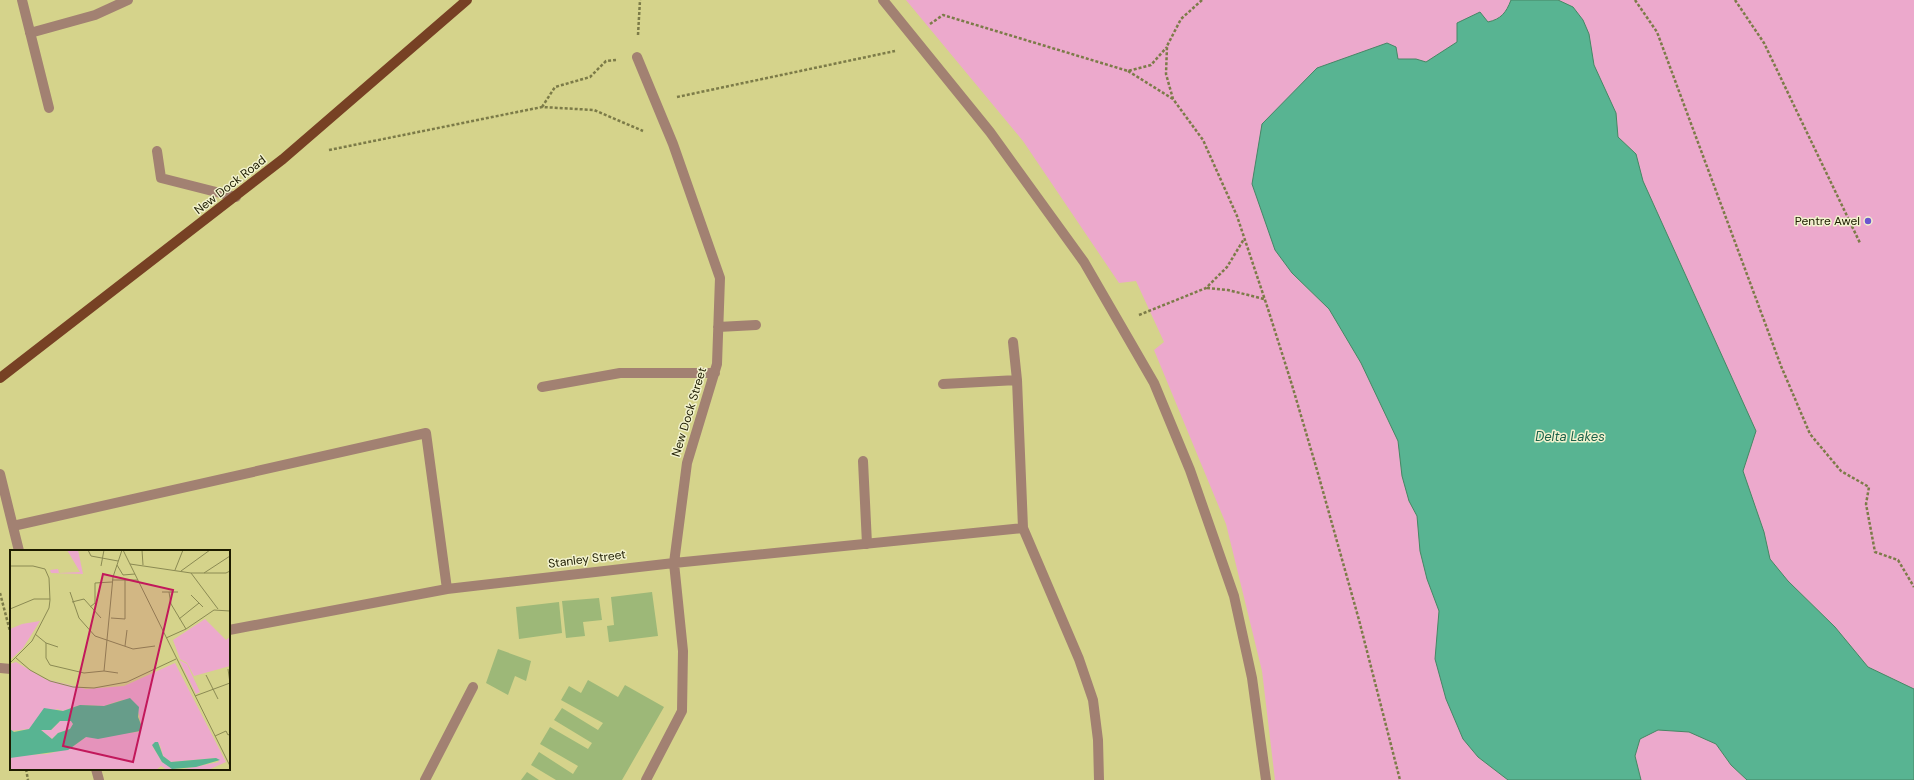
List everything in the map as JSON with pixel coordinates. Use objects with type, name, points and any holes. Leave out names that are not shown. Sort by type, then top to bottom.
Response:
[{"type":"main road","name":"New Dock Road","points":[[0,378],[236,197],[283,159],[467,0]]},
{"type":"street","points":[[22,0],[50,108]]},
{"type":"street","points":[[30,33],[96,15],[128,0]]},
{"type":"street","points":[[883,0],[990,132],[1071,243],[1122,326],[1154,383],[1190,470],[1234,596],[1252,678],[1266,780]]},
{"type":"street","name":"New Dock Street","points":[[637,57],[673,144],[720,278],[717,364],[687,463],[674,562],[683,651],[682,711],[646,780]]},
{"type":"street","points":[[157,151],[161,178],[236,197]]},
{"type":"street","points":[[718,327],[756,324]]},
{"type":"street","points":[[1013,342],[1017,380],[1023,528],[1079,659],[1093,700],[1098,740],[1098,780]]},
{"type":"street","points":[[542,387],[620,373],[715,373]]},
{"type":"street","points":[[943,384],[1017,380]]},
{"type":"street","points":[[13,526],[426,433],[447,588]]},
{"type":"street","points":[[863,461],[867,544]]},
{"type":"street","points":[[0,474],[19,550]]},
{"type":"street","name":"Stanley Street","points":[[230,630],[447,588],[674,562],[1023,528]]},
{"type":"street","points":[[0,668],[10,669]]},
{"type":"street","points":[[425,780],[473,687]]},
{"type":"street","points":[[96,770],[99,780]]},
{"type":"path","points":[[542,107],[556,87],[590,77],[606,61],[637,57],[640,0]]},
{"type":"path","points":[[1128,70],[1151,65],[1167,46],[1181,19],[1202,0]]},
{"type":"path","points":[[1635,0],[1657,32],[1781,366],[1810,434],[1840,471],[1869,487],[1866,504],[1875,552],[1898,560],[1914,587]]},
{"type":"path","points":[[1734,0],[1764,43],[1860,243]]},
{"type":"path","points":[[929,25],[943,15],[1128,70],[1173,99]]},
{"type":"path","points":[[655,102],[900,50],[915,40]]},
{"type":"path","points":[[1167,46],[1166,74],[1173,99],[1203,140],[1237,216],[1292,385],[1359,620],[1400,780]]},
{"type":"path","points":[[321,152],[542,107],[594,110],[673,144]]},
{"type":"path","points":[[1122,326],[1142,314],[1206,288],[1227,267],[1244,239]]},
{"type":"path","points":[[1206,288],[1228,290],[1264,299]]},
{"type":"path","points":[[0,593],[10,630]]},
{"type":"path","points":[[26,770],[28,780]]},
{"type":"shaded area","points":[[906,0],[1511,0],[1505,12],[1500,17],[1488,22],[1426,62],[1416,59],[1397,59],[1292,273],[1329,309],[1361,363],[1398,441],[1402,476],[1409,501],[1417,516],[1420,551],[1427,579],[1439,611],[1435,659],[1478,757],[1508,780],[1275,780],[1262,671],[1226,524],[1154,350],[1164,342],[1136,281],[1119,283],[1023,141]]},
{"type":"shaded area","points":[[1558,0],[1914,0],[1914,689],[1868,667],[1835,627],[1788,581],[1770,559],[1764,532],[1743,471],[1756,431],[1643,181],[1636,154],[1618,137],[1616,113],[1594,65],[1589,34],[1573,7]]},
{"type":"shaded area","points":[[1658,730],[1689,732],[1716,744],[1731,765],[1747,780],[1641,780],[1635,756],[1640,738]]},
{"type":"water","name":"Delta Lakes","points":[[1511,0],[1558,0],[1573,7],[1583,20],[1589,34],[1594,65],[1616,113],[1618,137],[1636,154],[1643,181],[1756,431],[1743,471],[1764,532],[1770,559],[1788,581],[1835,627],[1868,667],[1914,689],[1914,780],[1747,780],[1731,765],[1716,744],[1689,732],[1658,730],[1640,739],[1635,756],[1641,780],[1508,780],[1478,757],[1463,739],[1446,699],[1435,659],[1439,611],[1427,579],[1420,551],[1417,516],[1409,501],[1402,476],[1398,441],[1361,363],[1329,309],[1292,273],[1275,250],[1252,184],[1262,124],[1317,68],[1387,43],[1396,47],[1398,59],[1416,59],[1426,62],[1457,42],[1457,23],[1480,12],[1488,22],[1496,19],[1505,12]]},
{"type":"building","points":[[652,592],[658,636],[609,642],[607,626],[614,625],[611,597]]},
{"type":"building","points":[[599,598],[602,620],[583,622],[585,636],[566,638],[562,601]]},
{"type":"building","points":[[559,602],[562,633],[519,639],[516,607]]},
{"type":"building","points":[[498,649],[531,661],[526,681],[515,676],[508,695],[486,683]]},
{"type":"building","points":[[588,680],[618,697],[625,685],[664,707],[622,780],[556,780],[531,765],[539,752],[573,774],[578,766],[540,744],[550,727],[588,749],[592,743],[554,720],[562,708],[598,730],[603,723],[561,700],[569,686],[581,693]]},
{"type":"building","points":[[527,772],[539,780],[521,780]]},
{"type":"place","name":"Pentre Awel","points":[[1868,221]]}]
